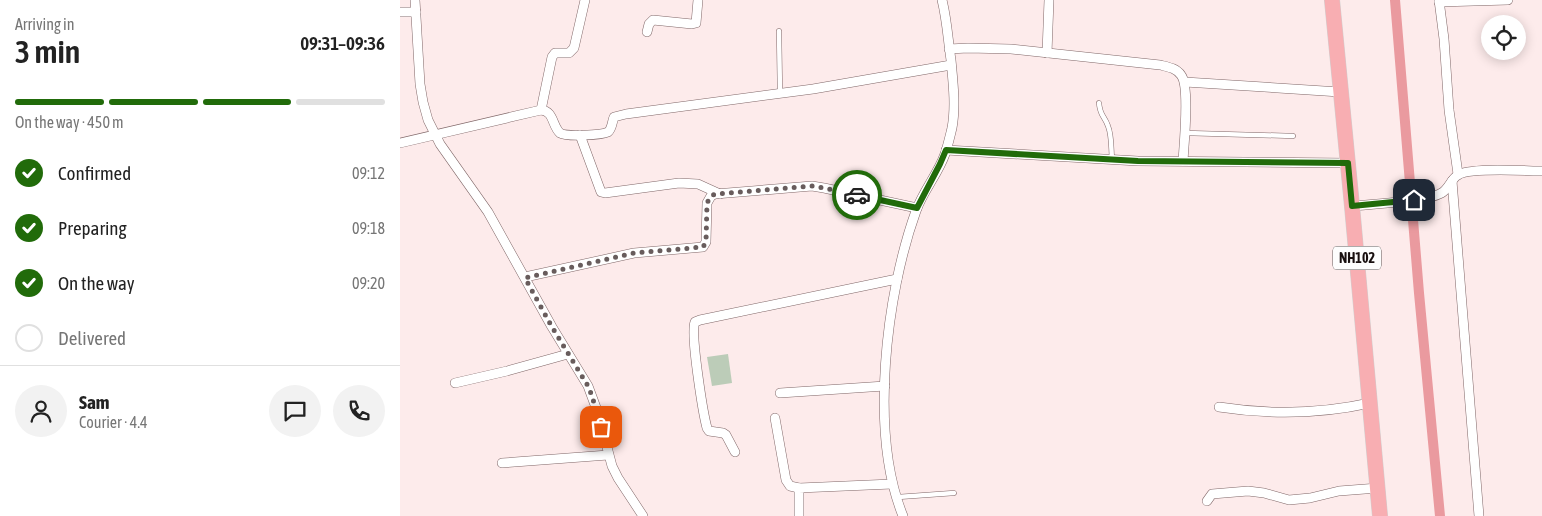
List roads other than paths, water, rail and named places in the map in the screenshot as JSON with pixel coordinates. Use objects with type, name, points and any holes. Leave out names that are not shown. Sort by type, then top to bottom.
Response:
[{"type":"highway","name":"NH102","points":[[1332,0],[1380,516]]},
{"type":"street","points":[[415,0],[420,84],[425,111],[434,135],[488,212],[592,396],[608,455],[618,478],[643,516]]},
{"type":"street","points":[[541,110],[552,57],[555,53],[569,53],[574,48],[585,0]]},
{"type":"street","points":[[647,32],[648,24],[653,20],[696,23],[698,0]]},
{"type":"street","points":[[903,516],[892,484],[885,432],[888,336],[897,279],[917,208],[946,150],[952,126],[954,112],[950,50],[942,0]]},
{"type":"street","points":[[1047,53],[1048,0]]},
{"type":"street","points":[[1479,516],[1455,178],[1444,39],[1439,1],[1508,0]]},
{"type":"street","points":[[400,12],[416,12]]},
{"type":"street","points":[[950,50],[988,47],[1160,65],[1176,70],[1185,82],[1183,161]]},
{"type":"street","points":[[400,144],[541,110],[546,110],[549,113],[562,134],[580,135],[609,131],[613,120],[617,116],[780,93],[951,65]]},
{"type":"street","points":[[1185,82],[1340,92]]},
{"type":"street","points":[[580,135],[597,184],[601,192],[605,194],[679,182],[698,184],[720,194]]},
{"type":"street","points":[[946,150],[1112,160],[1348,163]]},
{"type":"street","points":[[1352,206],[1432,198],[1443,192],[1455,178],[1490,170],[1542,171]]},
{"type":"street","points":[[525,278],[634,253],[703,247],[706,242],[707,203],[711,196],[720,194],[812,186],[917,208]]},
{"type":"street","points":[[735,452],[724,433],[709,431],[707,428],[695,350],[693,328],[695,322],[897,279]]},
{"type":"street","points":[[455,383],[568,354]]},
{"type":"street","points":[[780,393],[885,386]]},
{"type":"street","points":[[1219,407],[1246,411],[1289,413],[1332,410],[1370,403]]},
{"type":"street","points":[[775,418],[786,480],[790,486],[799,488],[892,484]]},
{"type":"street","points":[[502,463],[608,455]]},
{"type":"street","points":[[799,488],[799,516]]},
{"type":"street","points":[[1207,500],[1212,494],[1222,492],[1264,492],[1289,500],[1310,498],[1339,491],[1378,488]]},
{"type":"lane","points":[[779,32],[780,93]]},
{"type":"lane","points":[[1099,103],[1102,116],[1108,124],[1110,131],[1112,160]]},
{"type":"lane","points":[[1184,133],[1293,136]]},
{"type":"lane","points":[[897,498],[954,493]]},
{"type":"waterway","points":[[1395,0],[1419,293],[1440,516]]}]
